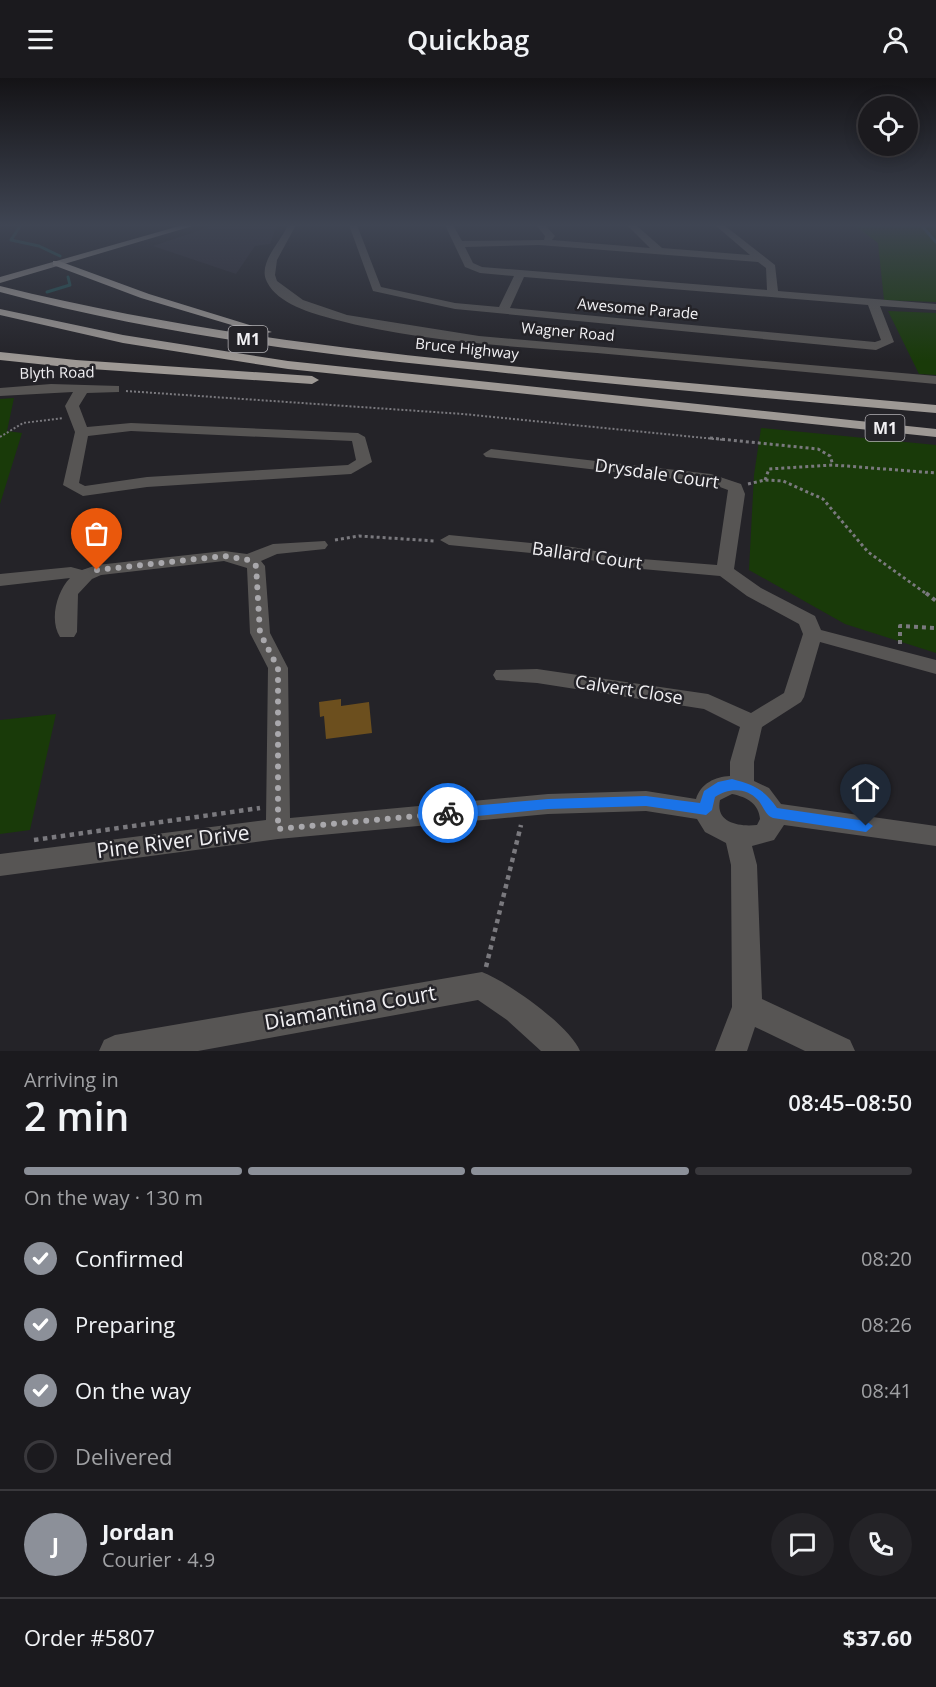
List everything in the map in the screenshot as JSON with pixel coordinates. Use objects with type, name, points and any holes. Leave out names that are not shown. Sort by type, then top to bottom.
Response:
[{"type":"highway","points":[[77,270],[144,296],[271,333],[487,368]]},
{"type":"highway","points":[[86,270],[88,274]]},
{"type":"highway","name":"Bruce Highway","points":[[0,287],[118,318],[227,336],[487,368],[936,409]]},
{"type":"highway","name":"M1","points":[[0,312],[58,326],[198,353],[395,378],[936,433]]},
{"type":"highway","points":[[0,356],[76,364],[357,383],[395,378]]},
{"type":"main road","points":[[0,280],[38,270]]},
{"type":"main road","points":[[0,287],[45,270]]},
{"type":"street","name":"Wagner Road","points":[[268,270],[273,283],[296,301],[357,321],[527,343],[936,380]]},
{"type":"street","name":"Awesome Parade","points":[[370,270],[377,289],[455,306],[876,346],[888,342],[873,303]]},
{"type":"street","points":[[485,270],[936,307]]},
{"type":"street","points":[[771,270],[773,294]]},
{"type":"street","points":[[503,311],[520,273]]},
{"type":"street","points":[[82,389],[72,406],[82,432],[70,485],[83,491],[147,482],[351,469],[364,462],[358,437],[131,427],[82,432]]},
{"type":"street","name":"Blyth Road","points":[[0,392],[114,389]]},
{"type":"street","name":"Drysdale Court","points":[[490,454],[711,479],[735,487],[737,494],[725,571]]},
{"type":"street","name":"Ballard Court","points":[[449,540],[572,552],[642,564],[725,571]]},
{"type":"street","points":[[249,560],[273,549],[319,545]]},
{"type":"street","points":[[67,632],[65,596],[71,586],[82,577],[118,566],[224,556],[249,560],[256,566],[260,633],[278,668],[278,818]]},
{"type":"street","points":[[725,571],[754,592],[808,620],[813,634],[793,697],[752,723],[742,762],[742,786]]},
{"type":"street","points":[[0,580],[71,572],[82,577]]},
{"type":"street","points":[[813,634],[936,667]]},
{"type":"street","name":"Calvert Close","points":[[503,675],[537,676],[708,702],[752,723]]},
{"type":"street","points":[[722,786],[742,786],[762,796],[773,813],[771,828],[765,833],[748,838],[737,837],[717,826],[706,810],[709,795],[715,789],[722,786]]},
{"type":"street","name":"Pine River Drive","points":[[0,865],[278,818],[646,801],[706,810]]},
{"type":"street","points":[[773,813],[936,836]]},
{"type":"street","points":[[731,1051],[747,1007],[744,865],[737,837]]},
{"type":"street","points":[[482,986],[518,1010],[564,1051]]},
{"type":"street","name":"Diamantina Court","points":[[116,1051],[459,988],[482,986]]},
{"type":"street","points":[[747,1007],[839,1051]]},
{"type":"path","points":[[114,389],[591,425],[818,449],[830,456],[833,465]]},
{"type":"path","points":[[0,437],[23,423],[76,416]]},
{"type":"path","points":[[765,480],[769,469],[833,465],[936,473]]},
{"type":"path","points":[[735,487],[765,480],[783,481],[823,499],[868,552],[936,601]]},
{"type":"path","points":[[319,545],[347,535],[418,544],[449,540]]},
{"type":"path","points":[[899,657],[900,626],[936,628]]},
{"type":"path","points":[[482,986],[526,806]]},
{"type":"path","points":[[24,841],[278,818]]},
{"type":"shaded area","points":[[225,270],[238,270],[236,274]]},
{"type":"green space","points":[[881,270],[936,270],[936,302],[884,300]]},
{"type":"green space","points":[[888,311],[936,313],[936,375],[919,374]]},
{"type":"green space","points":[[14,398],[7,431],[22,433],[0,504],[0,399]]},
{"type":"green space","points":[[761,428],[936,445],[936,653],[845,624],[749,570],[754,475]]},
{"type":"green space","points":[[56,714],[30,830],[0,834],[0,720]]},
{"type":"building","points":[[341,699],[341,706],[369,702],[372,733],[326,739],[324,716],[320,717],[319,702]]},
{"type":"waterway","points":[[47,292],[70,285],[68,277]]},
{"type":"way so far","points":[[97,570],[224,556],[238,556],[249,560],[256,566],[257,615],[260,633],[278,668],[278,829],[448,813]]},
{"type":"route","points":[[448,813],[548,804],[646,801],[706,810],[709,795],[715,789],[732,784],[753,789],[770,804],[773,813],[866,826]]}]
